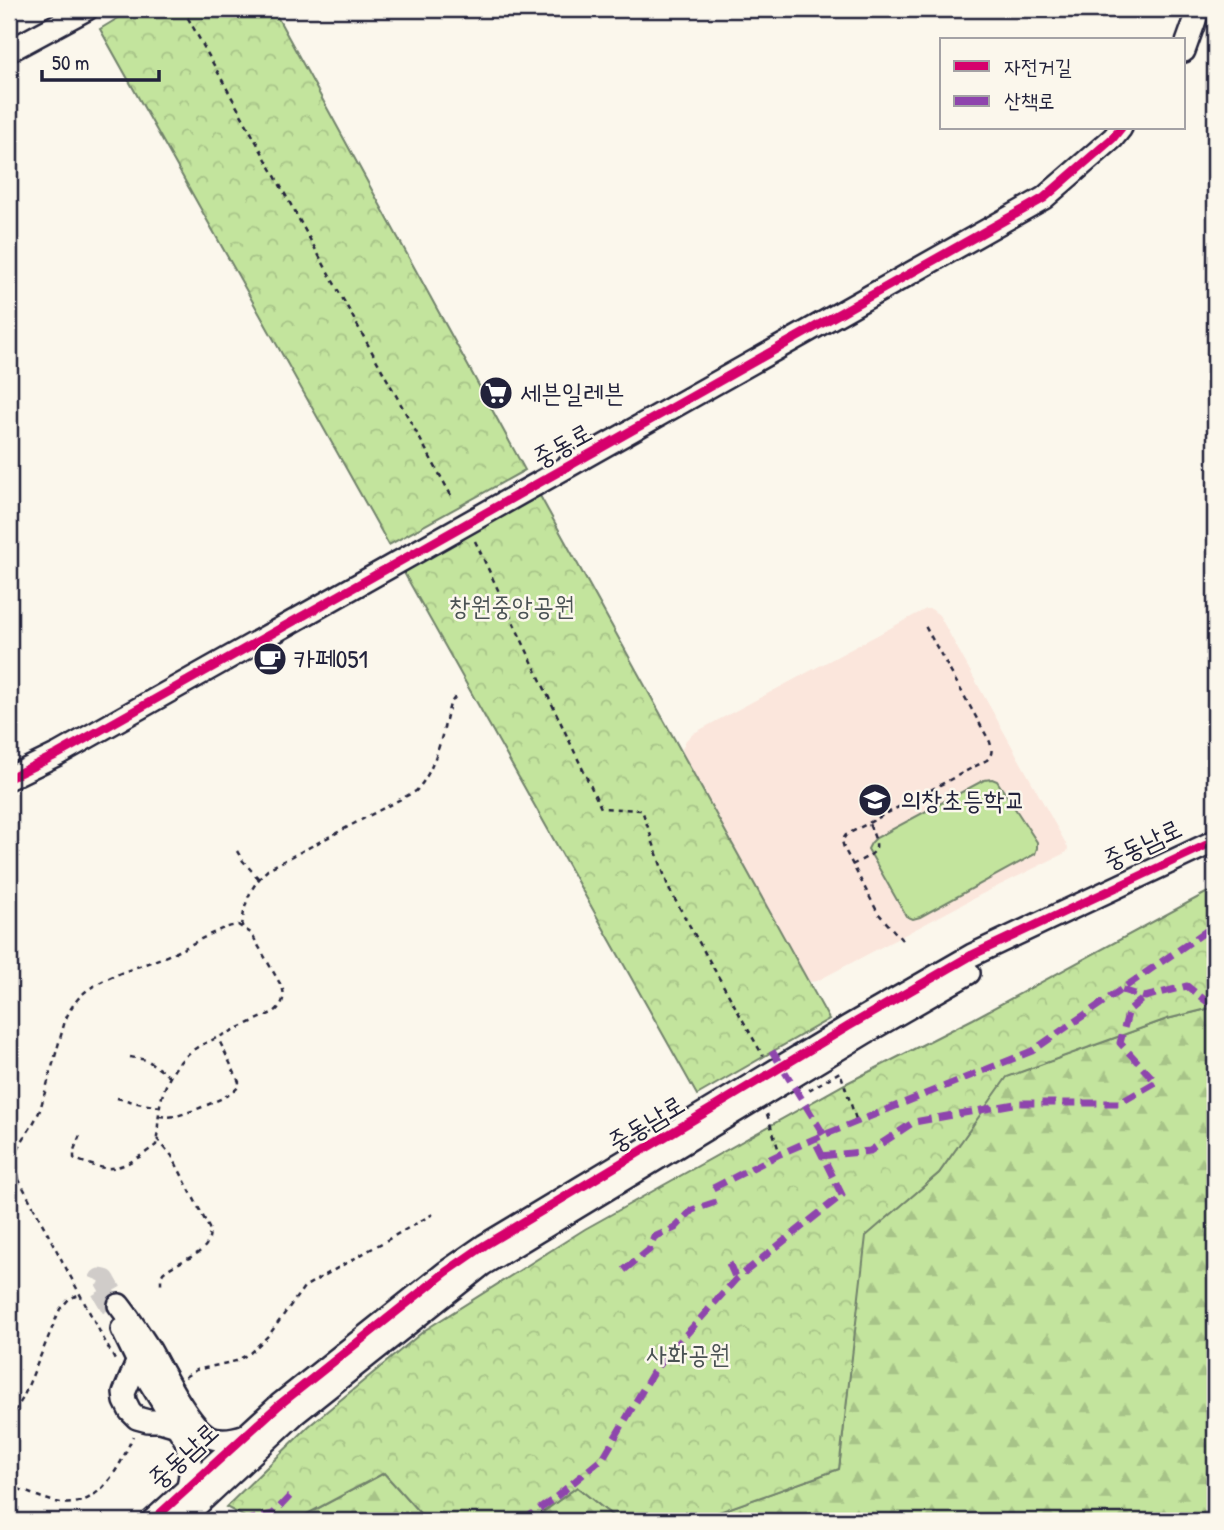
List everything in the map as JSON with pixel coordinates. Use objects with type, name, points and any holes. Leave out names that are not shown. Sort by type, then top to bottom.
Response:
[{"type":"street","points":[[9,51],[87,9]]},
{"type":"street","points":[[1186,45],[1199,9]]},
{"type":"street","name":"중동로","points":[[9,778],[58,754],[1044,198],[1119,130]]},
{"type":"street","name":"중동남로","points":[[152,1521],[290,1396],[446,1272],[485,1245],[972,954],[1215,841]]},
{"type":"street","name":"중동남로","points":[[180,1521],[296,1413],[502,1252],[865,1033],[979,968],[1215,857]]},
{"type":"street","points":[[188,1488],[191,1467],[186,1441],[138,1360],[116,1307],[147,1346],[189,1417],[201,1431],[216,1439],[248,1434]]},
{"type":"street","points":[[138,1360],[124,1393],[130,1411],[137,1418],[177,1426]]},
{"type":"path","points":[[183,9],[452,497]]},
{"type":"path","points":[[475,541],[601,808],[642,810],[669,889],[763,1056]]},
{"type":"path","points":[[902,940],[878,913],[842,841],[846,835],[987,760],[992,749],[925,626]]},
{"type":"path","points":[[242,927],[248,894],[271,868],[416,791],[423,784],[432,764],[450,704],[456,696]]},
{"type":"path","points":[[852,864],[874,854],[876,850],[877,841],[868,824]]},
{"type":"path","points":[[237,851],[259,879]]},
{"type":"path","points":[[19,1179],[16,1160],[18,1150],[40,1110],[65,1021],[78,998],[105,980],[175,953],[226,928],[237,925],[251,933],[282,987],[284,993],[279,1008],[191,1051],[182,1060],[166,1086],[160,1107],[156,1145],[145,1153],[120,1166],[104,1168],[74,1158],[80,1135]]},
{"type":"path","points":[[159,1116],[183,1114],[236,1090],[239,1082],[218,1038]]},
{"type":"path","points":[[130,1057],[147,1060],[170,1077]]},
{"type":"path","points":[[840,1072],[857,1122]]},
{"type":"path","points":[[117,1098],[160,1107]]},
{"type":"path","points":[[766,1114],[780,1154]]},
{"type":"path","points":[[157,1139],[172,1156],[210,1234],[210,1240],[202,1250],[163,1273],[161,1287]]},
{"type":"path","points":[[9,1161],[118,1370]]},
{"type":"path","points":[[184,1381],[186,1376],[196,1370],[236,1361],[250,1353],[262,1343],[304,1287],[433,1214]]},
{"type":"path","points":[[9,1420],[23,1398],[60,1309],[69,1299],[80,1294]]},
{"type":"path","points":[[9,1486],[57,1502],[80,1501],[102,1488],[121,1462],[135,1429]]},
{"type":"shaded area","name":"의창초등학교","points":[[926,609],[939,615],[1065,842],[1067,852],[817,981],[810,982],[682,749],[686,740],[694,733]]},
{"type":"green space","name":"창원중앙공원","points":[[133,9],[273,9],[525,470],[389,545],[100,29]]},
{"type":"green space","name":"창원중앙공원","points":[[539,494],[829,1019],[697,1095],[403,571]]},
{"type":"green space","points":[[984,780],[997,781],[1037,842],[1035,854],[920,917],[913,919],[906,916],[868,849],[871,843]]},
{"type":"green space","name":"사화공원","points":[[1215,890],[1215,1007],[1167,1019],[1007,1077],[939,1173],[866,1236],[839,1469],[694,1521],[619,1521],[577,1487],[531,1521],[427,1521],[384,1473],[294,1521],[252,1521],[226,1507],[309,1426],[425,1330],[585,1229],[843,1085]]},
{"type":"green space","points":[[1215,1007],[1215,1521],[694,1521],[839,1469],[865,1236],[939,1173],[1006,1077],[1167,1019]]},
{"type":"green space","points":[[384,1473],[427,1521],[294,1521]]},
{"type":"green space","points":[[577,1487],[619,1521],[531,1521]]},
{"type":"tunnel","points":[[112,1308],[98,1284],[100,1279],[105,1280],[119,1305]]},
{"type":"marked path","points":[[713,1188],[814,1139],[1032,1051],[1215,925]]},
{"type":"marked path","points":[[1122,990],[1145,997],[1187,986],[1215,1008]]},
{"type":"marked path","points":[[821,1156],[870,1151],[914,1122],[1020,1103],[1120,1103],[1156,1082],[1120,1043],[1129,1010],[1145,997]]},
{"type":"marked path","points":[[772,1051],[824,1135]]},
{"type":"marked path","points":[[522,1521],[603,1458],[655,1369],[736,1279],[842,1195],[814,1139]]},
{"type":"marked path","points":[[624,1270],[649,1250],[654,1237],[675,1228],[692,1210],[716,1202]]},
{"type":"marked path","points":[[729,1263],[736,1279]]},
{"type":"marked path","points":[[242,1521],[273,1514],[291,1495]]},
{"type":"cycle path","points":[[9,778],[58,754],[1044,198],[1119,130]]},
{"type":"cycle path","points":[[152,1521],[279,1405],[446,1272],[485,1245],[972,955],[1215,841]]},
{"type":"place","name":"세븐일레븐","points":[[496,393]]},
{"type":"place","name":"카페051","points":[[270,659]]},
{"type":"place","name":"의창초등학교","points":[[875,800]]}]
